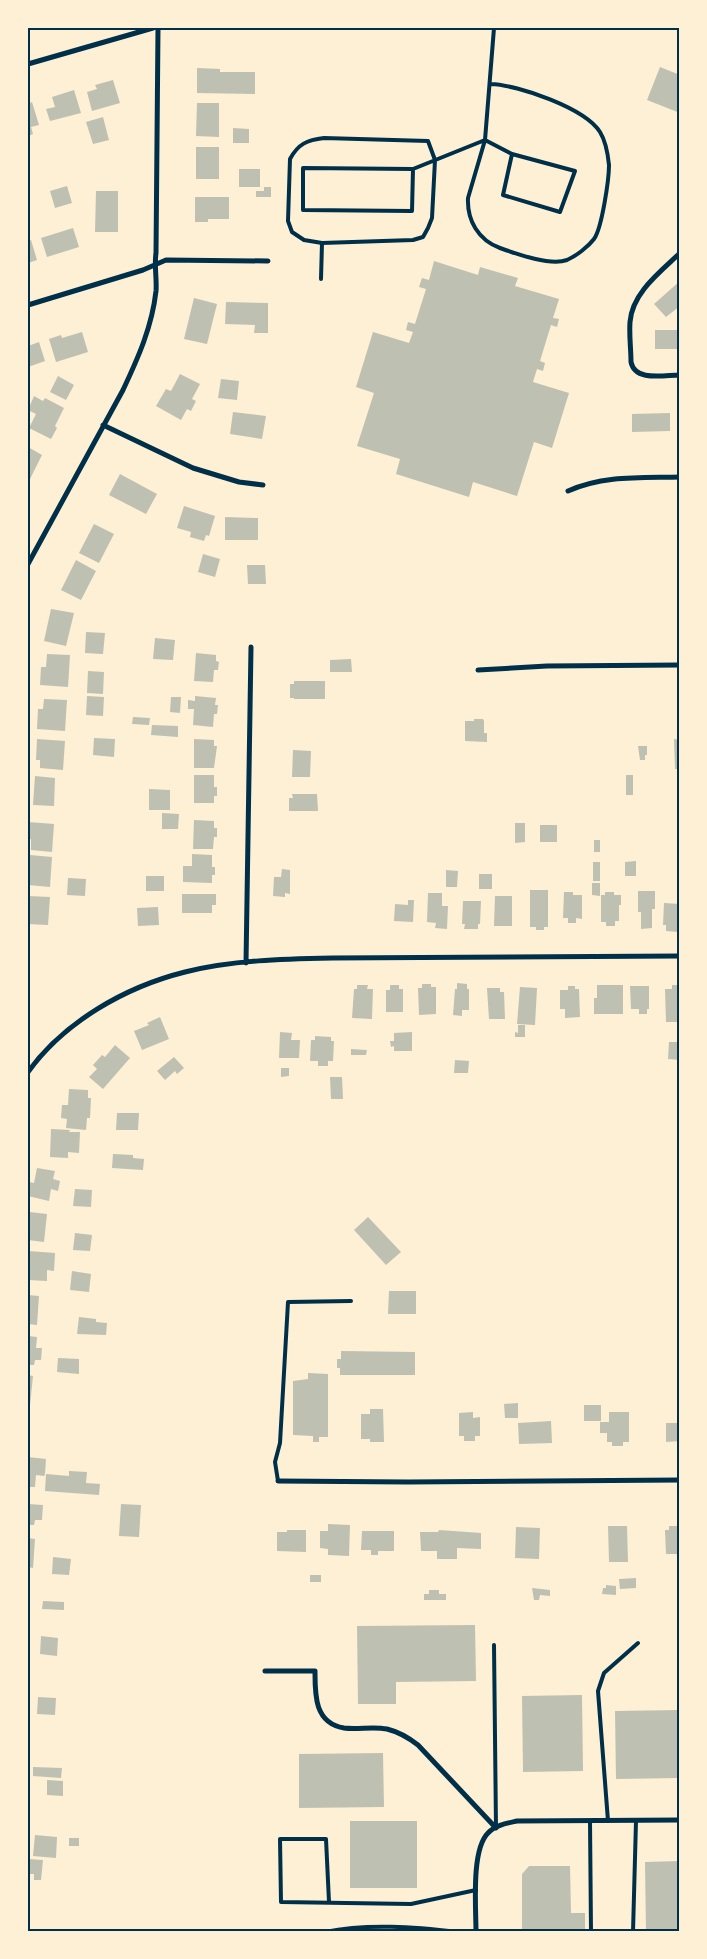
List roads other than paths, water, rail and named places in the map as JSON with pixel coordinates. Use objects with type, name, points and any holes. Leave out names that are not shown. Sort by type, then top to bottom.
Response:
[{"type":"street","points":[[28,64],[153,28]]},
{"type":"street","points":[[28,564],[137,360],[149,327],[156,290],[154,264],[156,253],[158,28]]},
{"type":"street","points":[[680,253],[644,288],[636,302],[630,321],[632,368],[637,373],[643,375],[680,375]]},
{"type":"street","points":[[28,305],[143,270],[166,260],[268,261]]},
{"type":"street","points":[[103,426],[192,468],[239,482],[263,485]]},
{"type":"street","points":[[568,491],[583,484],[612,478],[680,478]]},
{"type":"street","points":[[246,963],[251,647]]},
{"type":"street","points":[[478,670],[547,666],[680,665]]},
{"type":"street","points":[[28,1072],[53,1044],[78,1023],[110,1002],[184,972],[276,960],[333,958],[680,956]]},
{"type":"street","points":[[278,1481],[680,1480]]},
{"type":"street","points":[[265,1671],[315,1671],[316,1700],[319,1710],[325,1718],[334,1725],[344,1728],[370,1727],[387,1729],[404,1735],[418,1745],[496,1828]]},
{"type":"street","points":[[476,1932],[476,1890],[479,1849],[489,1832],[496,1828],[517,1821],[680,1820]]},
{"type":"lane","points":[[491,84],[515,88],[572,109],[589,119],[600,132],[609,164],[601,221],[595,238],[580,253],[567,260],[554,261],[521,255],[497,247],[481,236],[471,223],[468,198],[485,140],[494,28]]},
{"type":"lane","points":[[310,139],[428,140],[435,160],[432,218],[423,236],[413,240],[322,243],[304,240],[292,232],[288,221],[290,159],[294,151],[301,144],[310,139]]},
{"type":"lane","points":[[413,169],[412,211],[303,210],[302,168],[413,169],[485,140],[512,154],[574,171],[560,212],[503,196],[512,154]]},
{"type":"lane","points":[[322,243],[322,279]]},
{"type":"lane","points":[[278,1481],[276,1462],[280,1443],[288,1302],[351,1301]]},
{"type":"lane","points":[[608,1821],[598,1691],[604,1673],[638,1644]]},
{"type":"lane","points":[[494,1645],[496,1828]]},
{"type":"lane","points":[[590,1821],[591,1932]]},
{"type":"lane","points":[[633,1932],[636,1821]]},
{"type":"lane","points":[[329,1902],[326,1839],[280,1839],[281,1902],[410,1904],[476,1890]]},
{"type":"lane","points":[[325,1932],[344,1928],[417,1928],[459,1932]]}]
